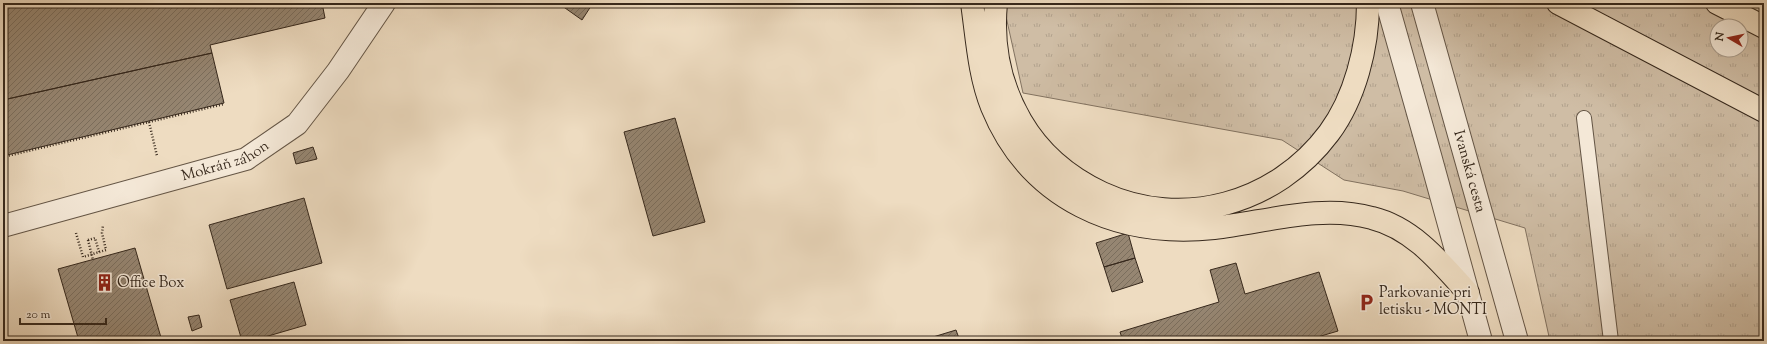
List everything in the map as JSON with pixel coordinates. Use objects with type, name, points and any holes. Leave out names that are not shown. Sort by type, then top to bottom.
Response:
[{"type":"highway","points":[[972,3],[979,53],[995,86],[1015,110],[1026,130],[1039,146],[1070,175],[1090,188],[1114,198],[1154,209],[1175,210],[1200,209],[1218,206],[1238,200],[1279,181],[1306,159],[1329,132],[1351,93],[1365,38],[1368,3]]},
{"type":"highway","points":[[996,3],[994,16],[996,51],[995,86],[992,107],[1007,136],[1032,169],[1079,206],[1109,219],[1142,227],[1181,230],[1215,228],[1324,213],[1358,215],[1374,218],[1395,227],[1430,252],[1468,292]]},
{"type":"highway","points":[[1558,3],[1764,111]]},
{"type":"highway","points":[[1717,3],[1764,27]]},
{"type":"street","name":"Mokráň záhon","points":[[3,226],[246,159],[297,124],[338,71],[384,3]]},
{"type":"street","name":"Ivanská cesta","points":[[1387,3],[1481,341]]},
{"type":"street","name":"Ivanská cesta","points":[[1422,3],[1517,341]]},
{"type":"lane","points":[[1584,118],[1611,341]]},
{"type":"path","points":[[3,157],[224,104]]},
{"type":"path","points":[[149,122],[164,182]]},
{"type":"path","points":[[76,233],[83,256],[106,250],[102,233],[103,225]]},
{"type":"path","points":[[93,260],[88,240],[95,238],[99,252]]},
{"type":"green space","points":[[1003,3],[1764,3],[1764,341],[1550,341],[1525,228],[1403,191],[1344,180],[1282,140],[1023,93]]},
{"type":"building","points":[[3,3],[322,3],[325,18],[210,45],[212,53],[3,100]]},
{"type":"building","points":[[558,3],[593,3],[582,20]]},
{"type":"building","points":[[212,53],[224,103],[3,156],[3,100]]},
{"type":"building","points":[[675,118],[705,222],[653,236],[624,132]]},
{"type":"building","points":[[313,147],[317,159],[296,164],[293,153]]},
{"type":"building","points":[[304,198],[322,263],[227,289],[209,225]]},
{"type":"building","points":[[1128,233],[1135,258],[1104,267],[1096,243]]},
{"type":"building","name":"Office Box","points":[[135,248],[162,341],[79,341],[58,269]]},
{"type":"building","points":[[1135,258],[1143,282],[1112,292],[1104,267]]},
{"type":"building","points":[[1236,263],[1245,294],[1319,272],[1338,331],[1304,341],[1123,341],[1120,332],[1219,302],[1210,270]]},
{"type":"building","points":[[294,282],[306,325],[251,341],[242,341],[230,300]]},
{"type":"building","points":[[199,315],[202,327],[192,331],[188,317]]},
{"type":"building","points":[[956,330],[960,341],[920,341]]},
{"type":"place","name":"Office Box","points":[[104,283]]},
{"type":"place","name":"Parkovanie pri letisku - MONTI","points":[[1366,302]]}]
